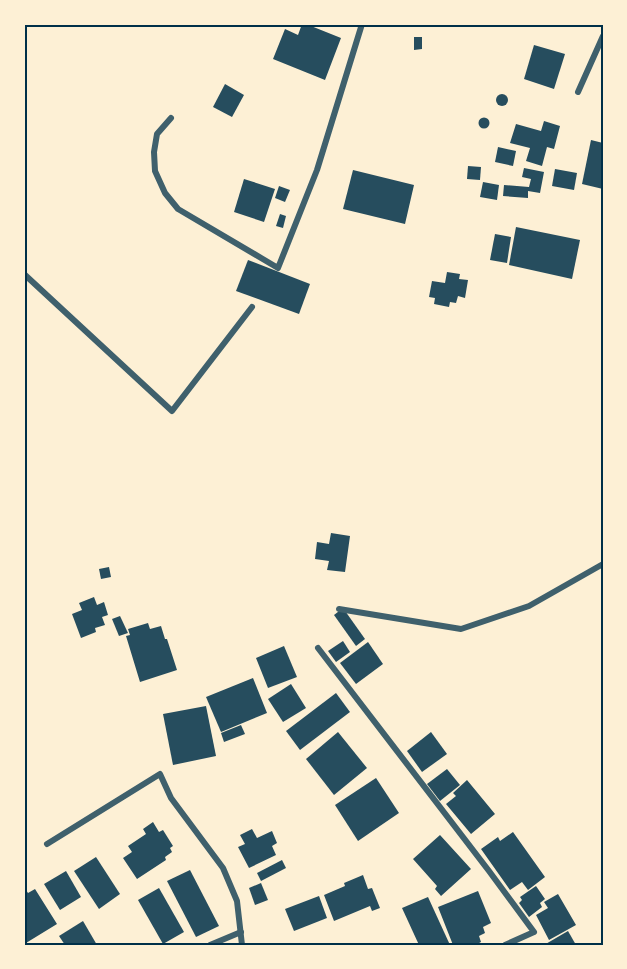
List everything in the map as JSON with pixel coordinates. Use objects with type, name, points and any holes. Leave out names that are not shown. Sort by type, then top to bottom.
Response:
[{"type":"street","points":[[171,118],[158,134],[154,152],[155,171],[165,193],[178,209],[278,268],[318,170],[362,24]]},
{"type":"street","points":[[578,92],[603,36]]},
{"type":"street","points":[[24,274],[172,411],[252,307]]},
{"type":"street","points":[[339,609],[461,629],[529,606],[603,564]]},
{"type":"street","points":[[318,648],[534,932],[505,945]]},
{"type":"street","points":[[47,844],[160,774],[171,798],[223,868],[237,901],[242,945]]},
{"type":"street","points":[[210,945],[241,932]]},
{"type":"building","points":[[302,24],[341,38],[325,80],[273,59],[285,29],[298,35]]},
{"type":"building","points":[[414,37],[422,37],[422,49],[414,50]]},
{"type":"building","points":[[534,45],[565,54],[554,89],[524,79]]},
{"type":"building","points":[[225,84],[244,95],[232,117],[213,107]]},
{"type":"building","points":[[502,94],[508,100],[502,106],[496,100]]},
{"type":"building","points":[[484,118],[488,119],[488,127],[484,128],[480,127],[479,123],[480,119]]},
{"type":"building","points":[[544,121],[560,126],[554,149],[547,147],[542,166],[526,161],[530,148],[510,143],[516,124],[541,131]]},
{"type":"building","points":[[591,140],[603,143],[603,189],[582,184]]},
{"type":"building","points":[[498,147],[516,151],[513,166],[495,162]]},
{"type":"building","points":[[468,166],[481,167],[480,180],[467,179]]},
{"type":"building","points":[[524,168],[544,172],[540,193],[528,191],[528,198],[503,196],[504,185],[529,187],[531,179],[522,177]]},
{"type":"building","points":[[555,169],[577,173],[574,190],[552,186]]},
{"type":"building","points":[[353,170],[414,185],[405,224],[343,209]]},
{"type":"building","points":[[244,179],[275,189],[264,222],[234,212]]},
{"type":"building","points":[[483,182],[499,185],[497,200],[480,197]]},
{"type":"building","points":[[279,186],[290,190],[285,202],[275,198]]},
{"type":"building","points":[[280,214],[286,216],[283,228],[276,226]]},
{"type":"building","points":[[516,227],[580,240],[572,279],[509,265]]},
{"type":"building","points":[[495,234],[511,237],[507,263],[490,260]]},
{"type":"building","points":[[248,260],[310,284],[299,314],[236,291]]},
{"type":"building","points":[[447,272],[460,274],[459,279],[468,280],[465,298],[458,296],[456,303],[450,302],[449,307],[434,304],[435,298],[429,297],[432,281],[445,283]]},
{"type":"building","points":[[331,533],[350,536],[345,572],[327,570],[329,561],[315,559],[317,542],[329,544]]},
{"type":"building","points":[[109,567],[111,577],[101,579],[99,569]]},
{"type":"building","points":[[94,597],[97,605],[104,602],[108,615],[102,617],[105,625],[95,628],[96,632],[81,638],[72,614],[82,610],[79,603]]},
{"type":"building","points":[[343,608],[365,639],[356,646],[334,615]]},
{"type":"building","points":[[120,616],[128,633],[119,636],[112,619]]},
{"type":"building","points":[[148,623],[150,629],[161,626],[177,670],[140,682],[126,636],[130,635],[128,629]]},
{"type":"building","points":[[343,641],[350,652],[336,662],[328,651]]},
{"type":"building","points":[[368,642],[383,664],[356,684],[340,663]]},
{"type":"building","points":[[284,646],[297,677],[268,688],[256,658]]},
{"type":"building","points":[[253,678],[267,713],[221,732],[206,697]]},
{"type":"building","points":[[291,684],[306,708],[283,722],[268,699]]},
{"type":"building","points":[[336,693],[350,712],[300,750],[286,731]]},
{"type":"building","points":[[206,706],[216,756],[173,765],[163,714]]},
{"type":"building","points":[[241,725],[245,734],[224,742],[221,733]]},
{"type":"building","points":[[338,732],[367,768],[334,795],[306,759]]},
{"type":"building","points":[[431,732],[447,754],[422,772],[407,751]]},
{"type":"building","points":[[447,769],[460,785],[440,801],[427,784]]},
{"type":"building","points":[[376,778],[399,813],[358,841],[335,805]]},
{"type":"building","points":[[467,780],[495,814],[471,834],[446,804],[456,796],[453,793]]},
{"type":"building","points":[[153,822],[159,832],[163,830],[173,846],[170,848],[172,852],[165,857],[166,860],[137,879],[123,858],[132,852],[128,846],[146,834],[143,829]]},
{"type":"building","points":[[252,829],[257,838],[272,831],[277,843],[272,846],[276,855],[249,868],[238,847],[245,844],[240,835]]},
{"type":"building","points":[[513,832],[545,877],[528,890],[522,882],[510,890],[481,849],[498,837],[500,841]]},
{"type":"building","points":[[440,835],[471,869],[441,896],[435,889],[437,886],[413,859]]},
{"type":"building","points":[[96,857],[120,894],[99,909],[74,871]]},
{"type":"building","points":[[282,860],[286,868],[261,881],[257,873]]},
{"type":"building","points":[[190,870],[219,926],[196,937],[167,881]]},
{"type":"building","points":[[66,871],[81,897],[60,910],[44,884]]},
{"type":"building","points":[[363,875],[368,889],[372,888],[380,908],[372,911],[370,906],[334,921],[324,895]]},
{"type":"building","points":[[261,883],[268,900],[255,905],[249,888]]},
{"type":"building","points":[[536,886],[545,899],[540,903],[542,907],[529,917],[519,903],[522,900],[520,897]]},
{"type":"building","points":[[24,887],[28,893],[35,889],[57,924],[26,943],[24,940]]},
{"type":"building","points":[[159,888],[184,932],[163,944],[138,900]]},
{"type":"building","points":[[478,891],[491,923],[483,927],[485,933],[479,936],[481,942],[475,945],[453,945],[438,907]]},
{"type":"building","points":[[558,894],[576,925],[549,940],[536,915],[548,908],[544,902]]},
{"type":"building","points":[[319,896],[327,918],[294,931],[285,909]]},
{"type":"building","points":[[428,897],[450,945],[419,945],[402,908]]},
{"type":"building","points":[[83,921],[97,945],[65,945],[59,936]]},
{"type":"building","points":[[568,931],[576,945],[544,945]]}]
